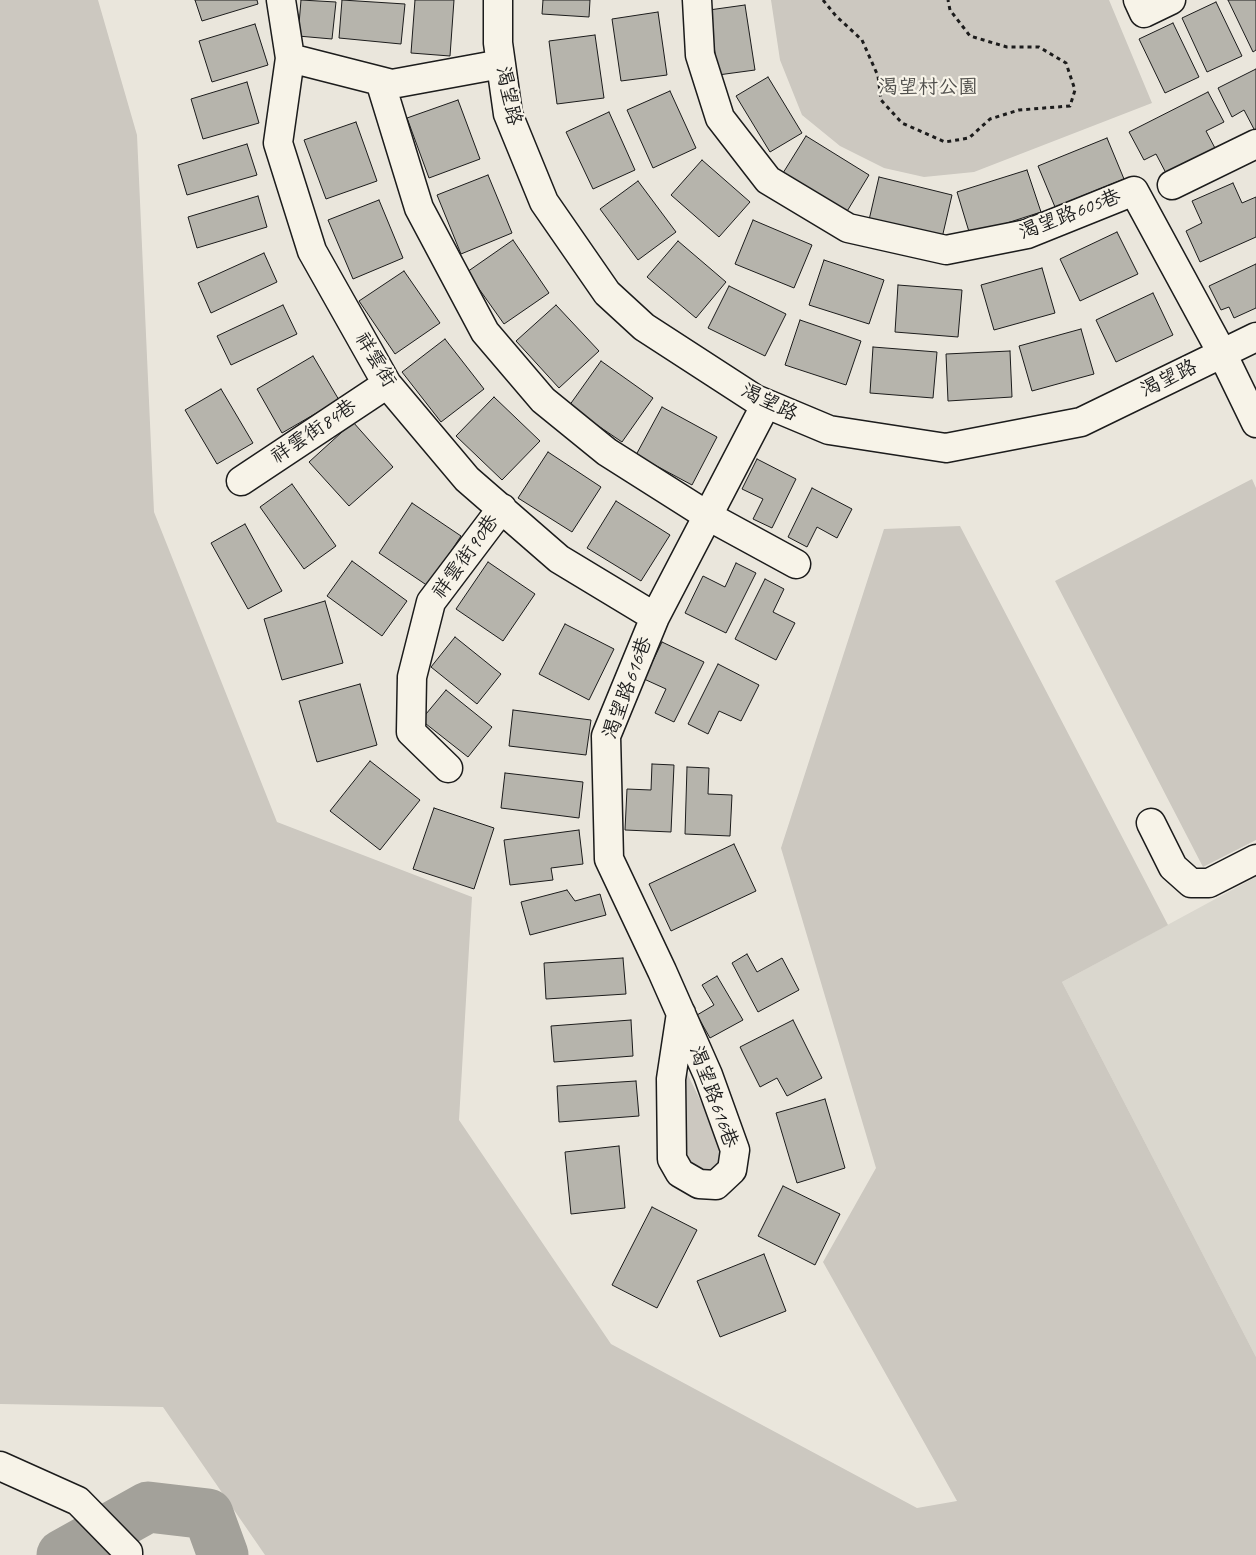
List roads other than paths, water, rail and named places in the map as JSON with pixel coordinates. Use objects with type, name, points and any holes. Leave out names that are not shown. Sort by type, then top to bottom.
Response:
[{"type":"street","name":"祥雲街","points":[[281,0],[290,58],[278,144],[312,251],[387,384],[467,478],[559,558],[655,617]]},
{"type":"street","name":"渴望路","points":[[498,0],[498,43],[508,114],[544,202],[607,293],[644,327],[755,400],[829,430],[946,448],[1081,422],[1256,337]]},
{"type":"street","name":"渴望路605巷","points":[[697,0],[700,55],[720,118],[768,180],[848,228],[946,250],[1027,234],[1134,191],[1222,353]]},
{"type":"street","points":[[1141,6],[1170,0]]},
{"type":"street","points":[[290,58],[392,84],[501,64]]},
{"type":"street","points":[[380,81],[419,208],[485,332],[543,400],[607,452],[708,516],[796,564]]},
{"type":"street","points":[[1172,185],[1256,144]]},
{"type":"street","points":[[1222,353],[1256,423]]},
{"type":"street","name":"祥雲街84巷","points":[[242,480],[387,384]]},
{"type":"street","name":"渴望路616巷","points":[[681,1013],[671,1078],[672,1160],[680,1173],[699,1184],[716,1185],[732,1170],[735,1150],[708,1075],[681,1013],[662,970],[609,859],[606,736],[655,617],[766,404]]},
{"type":"street","name":"祥雲街90巷","points":[[448,768],[411,732],[412,676],[431,602],[502,508]]},
{"type":"street","points":[[1151,823],[1173,867],[1191,883],[1209,883],[1256,859]]},
{"type":"street","points":[[0,1466],[78,1502],[128,1553]]},
{"type":"waterway","points":[[62,1555],[148,1507],[208,1514],[223,1555]]},
{"type":"park label","name":"渴望村公園","points":[[928,88]]}]
